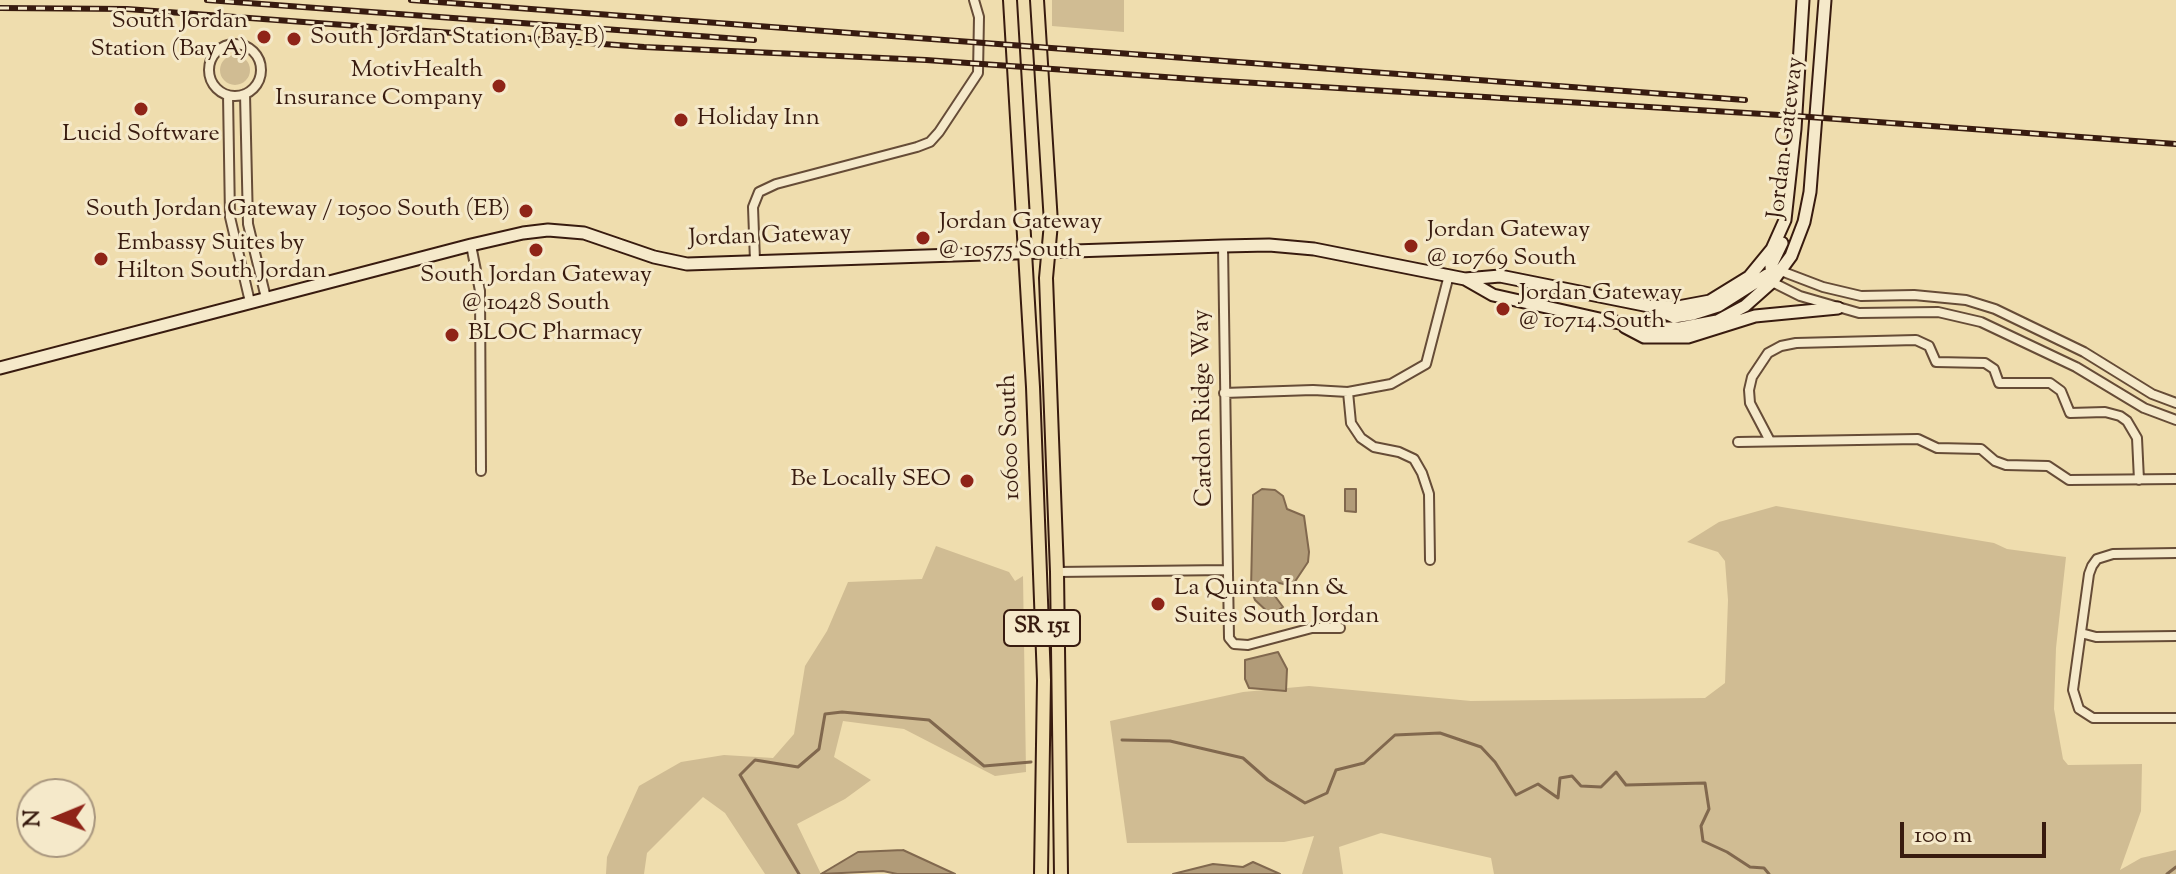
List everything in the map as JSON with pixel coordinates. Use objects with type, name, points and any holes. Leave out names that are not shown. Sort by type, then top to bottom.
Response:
[{"type":"main road","name":"10600 South","points":[[1010,0],[1026,254],[1044,680],[1041,872]]},
{"type":"main road","name":"10600 South","points":[[1037,0],[1051,223],[1046,283],[1057,572],[1061,872]]},
{"type":"main road","name":"Jordan Gateway","points":[[1465,279],[1500,276],[1649,306],[1678,307],[1710,301],[1749,277],[1772,249],[1785,220],[1803,0]]},
{"type":"main road","name":"Jordan Gateway","points":[[0,368],[471,245],[523,233],[560,230],[601,237],[654,257],[704,264],[1269,245],[1314,249],[1449,275],[1465,279],[1493,295],[1648,328],[1680,328],[1717,321],[1745,306],[1775,275],[1791,256],[1804,222],[1810,192],[1825,0]]},
{"type":"main road","points":[[1649,306],[1674,317],[1693,314],[1732,299],[1775,275],[1771,266],[1793,217],[1789,197]]},
{"type":"main road","points":[[1618,322],[1644,337],[1688,337],[1755,316],[1838,308]]},
{"type":"street","points":[[755,261],[753,207],[759,192],[776,184],[917,147],[930,142],[939,132],[978,73],[979,17],[974,0]]},
{"type":"street","points":[[234,44],[249,48],[260,63],[259,82],[245,94],[228,95],[212,82],[210,65],[218,51],[234,44]]},
{"type":"street","points":[[245,94],[248,224],[266,298]]},
{"type":"street","points":[[228,95],[230,217],[250,302]]},
{"type":"street","points":[[471,245],[480,291],[481,471]]},
{"type":"street","name":"Cardon Ridge Way","points":[[1223,246],[1229,638],[1234,644],[1248,645],[1312,628],[1340,628]]},
{"type":"street","points":[[1224,393],[1348,392],[1391,384],[1426,364],[1449,275]]},
{"type":"street","points":[[1775,275],[1800,296],[1859,313],[1938,312],[1972,319],[2076,367],[2144,408],[2176,420]]},
{"type":"street","points":[[1775,275],[1861,296],[1914,295],[1966,300],[1995,309],[2084,352],[2152,394],[2176,403]]},
{"type":"street","points":[[1770,441],[1750,403],[1749,390],[1752,377],[1768,353],[1796,343],[1916,340],[1929,346],[1936,362],[1985,363],[1994,369],[1999,383],[2050,383],[2061,391],[2070,413],[2105,412],[2120,416],[2127,421],[2137,438],[2139,480]]},
{"type":"street","points":[[1348,392],[1351,423],[1361,438],[1374,447],[1414,459],[1422,473],[1429,494],[1430,560]]},
{"type":"street","points":[[1738,442],[1918,439],[1937,448],[1981,449],[1995,461],[2006,465],[2048,466],[2069,480],[2176,479]]},
{"type":"street","points":[[2176,553],[2113,554],[2097,559],[2089,574],[2073,690],[2079,709],[2101,719],[2176,718]]},
{"type":"street","points":[[1057,572],[1227,570]]},
{"type":"street","points":[[2081,633],[2096,637],[2176,636]]},
{"type":"shaded area","points":[[1052,0],[1124,0],[1124,32],[1052,26]]},
{"type":"shaded area","points":[[235,55],[246,59],[250,70],[246,81],[235,85],[224,81],[220,70],[224,59]]},
{"type":"shaded area","points":[[1262,489],[1275,490],[1283,496],[1287,509],[1304,516],[1309,552],[1308,562],[1292,586],[1275,582],[1271,586],[1283,607],[1271,615],[1255,600],[1251,590],[1253,495]]},
{"type":"shaded area","points":[[1345,489],[1356,489],[1356,512],[1345,511]]},
{"type":"shaded area","points":[[1776,506],[2066,557],[2056,648],[2054,709],[2063,759],[2068,765],[2142,764],[2141,811],[2120,870],[2141,858],[2176,850],[2176,874],[1494,874],[1491,858],[1381,833],[1339,847],[1343,874],[1302,874],[1314,836],[1284,842],[1127,843],[1110,721],[1243,692],[1309,686],[1471,701],[1705,698],[1725,683],[1728,600],[1725,561],[1718,552],[1687,542],[1719,522]]},
{"type":"shaded area","points":[[936,546],[1009,572],[1015,581],[1023,576],[1026,772],[995,776],[904,729],[843,721],[834,757],[871,780],[845,799],[797,824],[821,874],[765,874],[725,813],[703,797],[647,853],[644,874],[606,874],[607,857],[639,786],[681,762],[724,755],[773,758],[794,734],[805,666],[827,631],[848,582],[922,579]]},
{"type":"shaded area","points":[[1278,652],[1287,669],[1286,691],[1249,688],[1245,679],[1245,660]]},
{"type":"shaded area","points":[[903,850],[955,874],[897,874],[883,871],[821,874],[858,852]]},
{"type":"shaded area","points":[[1253,862],[1280,874],[1173,874],[1213,864],[1243,867]]},
{"type":"waterway","points":[[799,874],[740,775],[755,760],[798,767],[819,749],[825,714],[842,712],[929,720],[984,766],[1031,762]]},
{"type":"waterway","points":[[1122,740],[1170,741],[1243,758],[1268,780],[1305,803],[1327,793],[1336,770],[1364,763],[1395,735],[1440,733],[1481,747],[1495,762],[1516,795],[1538,784],[1558,798],[1560,778],[1572,776],[1581,786],[1601,787],[1616,772],[1626,785],[1705,783],[1709,809],[1701,826],[1703,841],[1750,867],[1764,868],[1769,874]]},
{"type":"waterway","points":[[2167,874],[2176,867]]},
{"type":"railway","points":[[207,0],[754,40]]},
{"type":"railway","points":[[411,0],[1745,100]]},
{"type":"railway","points":[[0,8],[127,9],[644,47],[926,60],[1796,116],[2176,144]]},
{"type":"place","name":"South Jordan Station (Bay A)","points":[[264,37]]},
{"type":"place","name":"South Jordan Station (Bay B)","points":[[294,39]]},
{"type":"place","name":"MotivHealth Insurance Company","points":[[499,86]]},
{"type":"place","name":"Lucid Software","points":[[141,109]]},
{"type":"place","name":"Holiday Inn","points":[[681,120]]},
{"type":"place","name":"South Jordan Gateway / 10500 South (EB)","points":[[526,211]]},
{"type":"place","name":"Jordan Gateway @ 10575 South","points":[[923,238]]},
{"type":"place","name":"Jordan Gateway @ 10769 South","points":[[1411,246]]},
{"type":"place","name":"South Jordan Gateway @ 10428 South","points":[[536,250]]},
{"type":"place","name":"Embassy Suites by Hilton South Jordan","points":[[101,259]]},
{"type":"place","name":"Jordan Gateway @ 10714 South","points":[[1503,309]]},
{"type":"place","name":"BLOC Pharmacy","points":[[452,335]]},
{"type":"place","name":"Be Locally SEO","points":[[967,481]]},
{"type":"place","name":"La Quinta Inn & Suites South Jordan","points":[[1158,604]]}]
